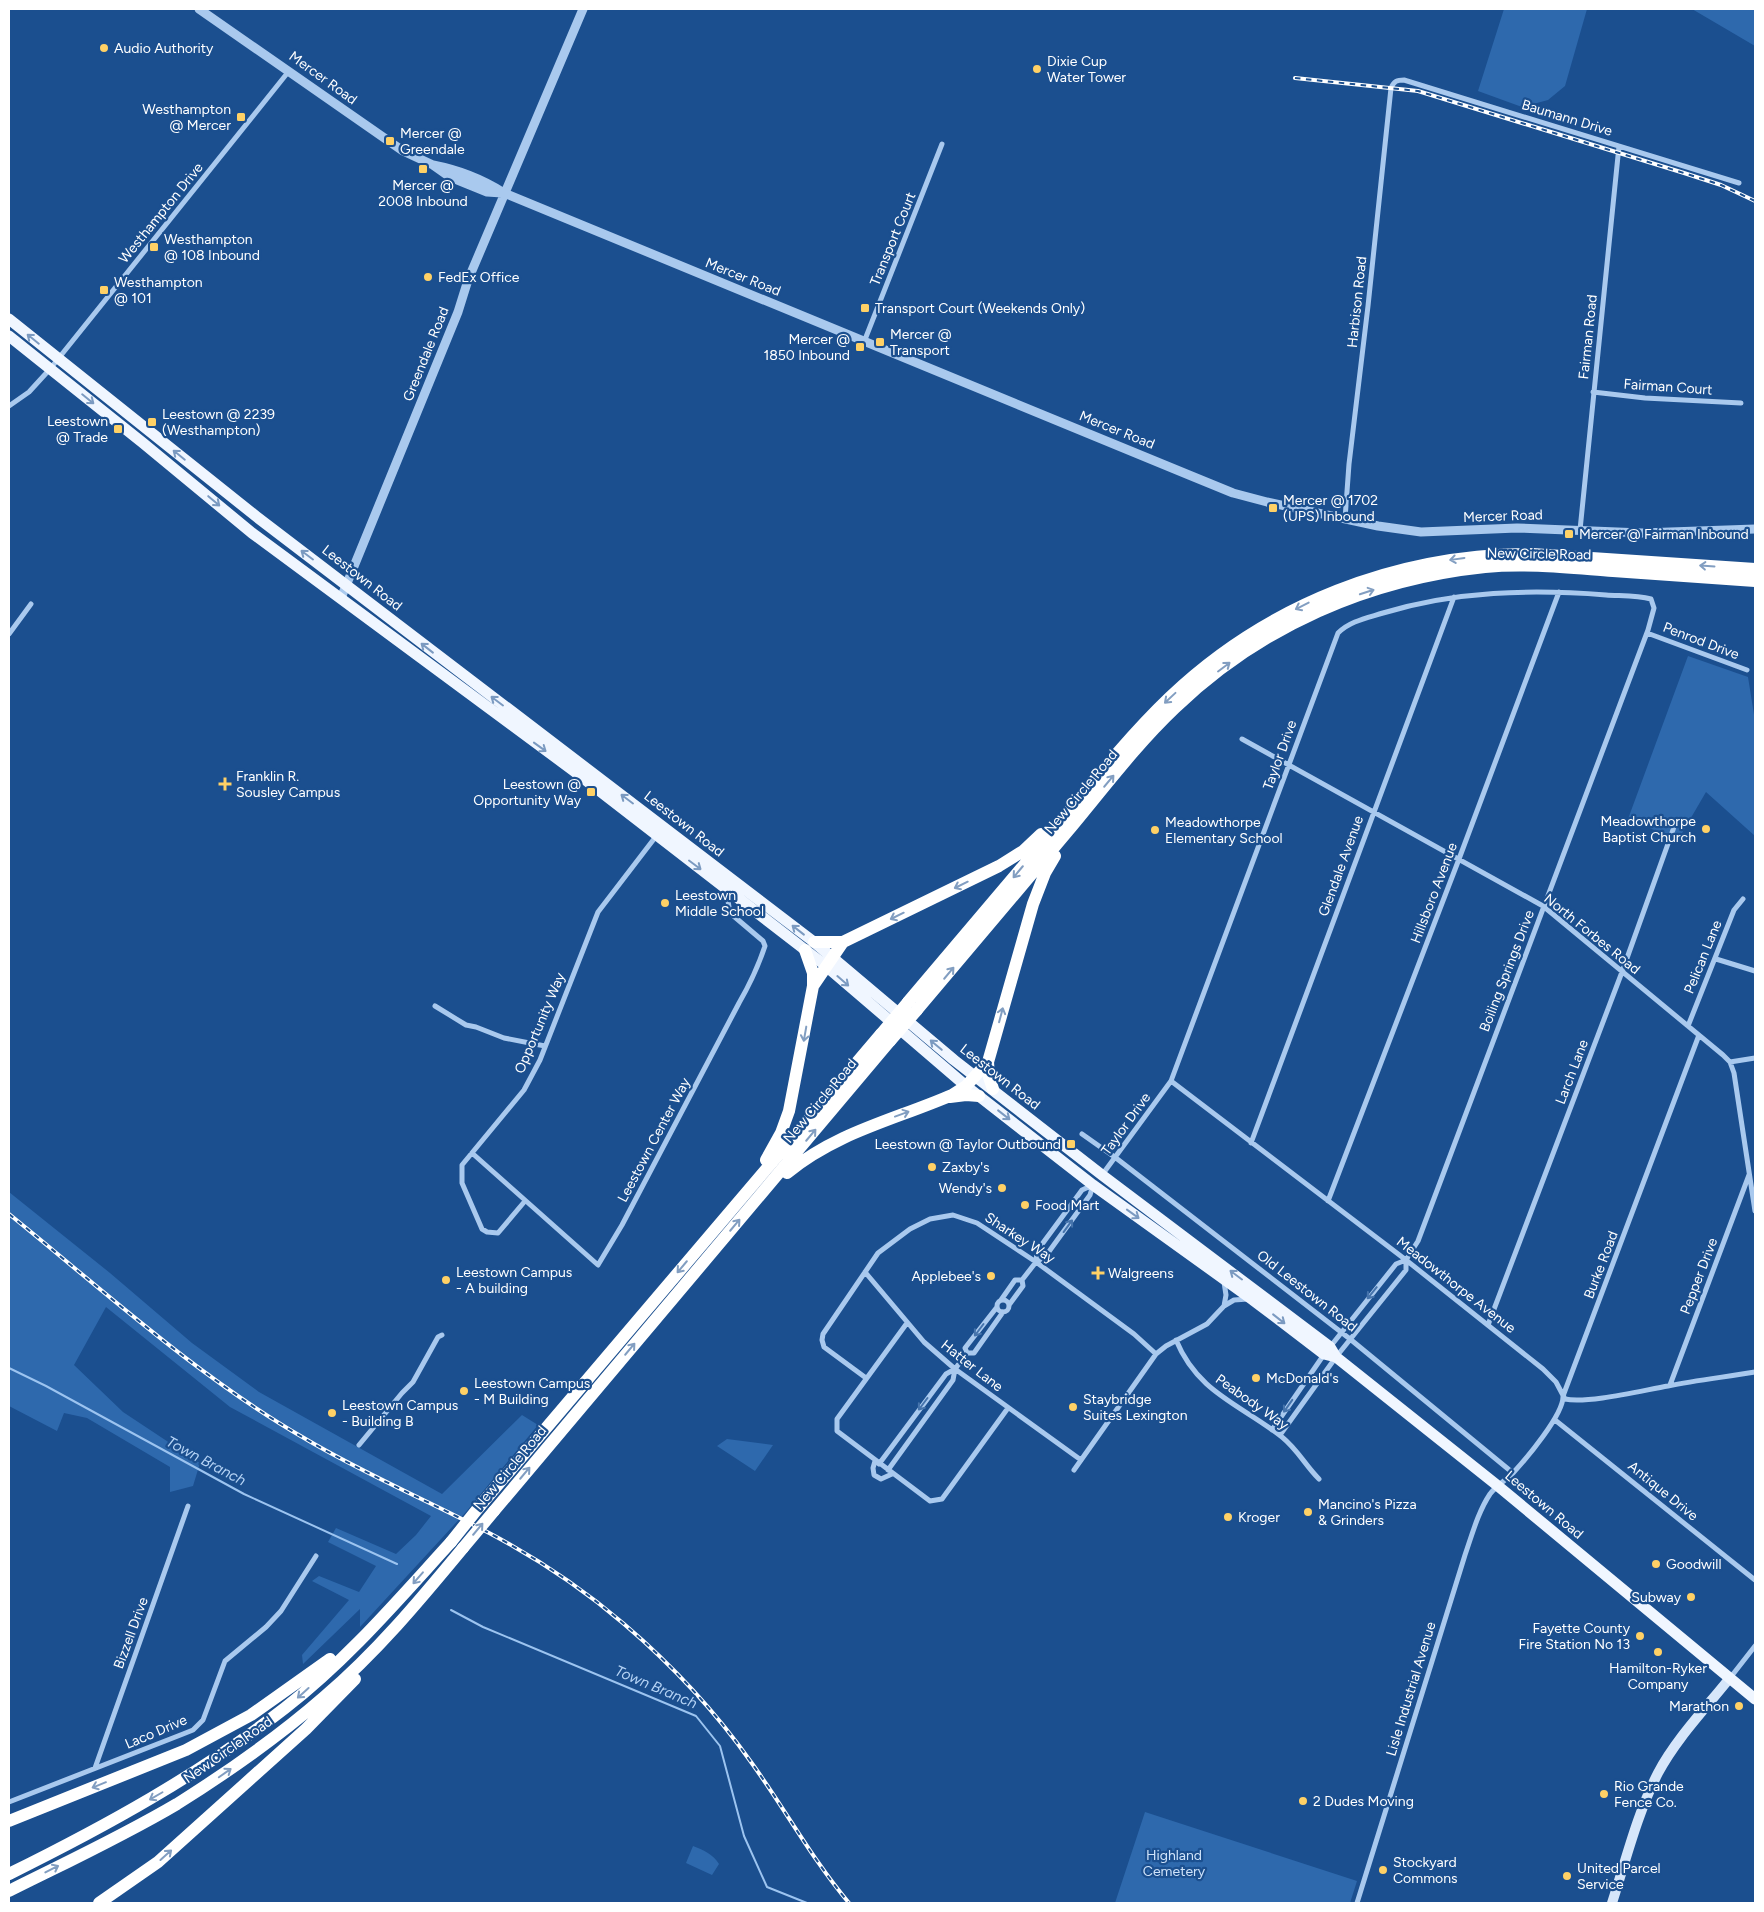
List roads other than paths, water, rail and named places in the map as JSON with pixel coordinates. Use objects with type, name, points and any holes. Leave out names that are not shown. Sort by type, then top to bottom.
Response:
[{"type":"highway","name":"New Circle Road","points":[[9,1874],[126,1813],[220,1756],[285,1708],[356,1645],[451,1542],[748,1190],[913,1006],[1089,796],[1158,709],[1188,681],[1241,640],[1310,602],[1375,576],[1437,562],[1504,554],[1755,569]]},
{"type":"highway","name":"New Circle Road","points":[[1089,796],[1175,708],[1221,668],[1272,634],[1350,597],[1427,576],[1506,566],[1568,567],[1755,581]]},
{"type":"highway","points":[[748,1190],[786,1122],[794,1093],[814,986],[810,946],[843,942],[1012,859],[1089,796]]},
{"type":"highway","points":[[992,1089],[988,1062],[1036,892],[1049,865],[1089,796]]},
{"type":"highway","points":[[814,986],[843,942]]},
{"type":"highway","name":"New Circle Road","points":[[9,1891],[147,1821],[215,1780],[248,1757],[324,1697],[382,1641],[769,1186],[885,1038]]},
{"type":"highway","points":[[769,1186],[800,1162],[838,1139],[943,1098],[966,1086],[988,1062]]},
{"type":"highway","points":[[943,1098],[966,1095],[979,1096]]},
{"type":"highway","points":[[99,1903],[158,1862],[306,1729],[368,1666],[382,1641]]},
{"type":"highway","points":[[9,1821],[186,1750],[252,1716],[332,1658],[356,1645]]},
{"type":"highway","points":[[113,1903],[127,1885]]},
{"type":"main road","name":"Leestown Road","points":[[9,319],[257,517],[346,585],[462,682],[656,836],[736,889]]},
{"type":"main road","name":"Leestown Road","points":[[9,336],[252,533],[666,828],[736,889],[829,962],[966,1086],[1094,1185],[1220,1277],[1327,1350]]},
{"type":"main road","name":"Leestown Road","points":[[829,962],[1336,1357],[1498,1486],[1755,1699]]},
{"type":"main road","points":[[1612,1903],[1637,1826],[1658,1774],[1675,1747],[1730,1678]]},
{"type":"street","name":"Mercer Road","points":[[199,9],[383,138],[403,151],[433,165],[450,177],[487,192],[504,193],[1233,493],[1345,519],[1421,532],[1517,528],[1642,533],[1755,529]]},
{"type":"street","name":"Greendale Road","points":[[341,598],[447,339],[468,280],[583,9]]},
{"type":"street","name":"Westhampton Drive","points":[[9,406],[28,392],[58,359],[289,71]]},
{"type":"street","name":"Baumann Drive","points":[[1391,88],[1397,80],[1404,80],[1739,183]]},
{"type":"street","name":"Harbison Road","points":[[1345,519],[1349,464],[1391,88]]},
{"type":"street","name":"Transport Court","points":[[864,342],[942,144]]},
{"type":"street","name":"Fairman Road","points":[[1580,530],[1619,146]]},
{"type":"street","name":"Fairman Court","points":[[1593,392],[1645,398],[1741,403]]},
{"type":"street","name":"Taylor Drive","points":[[1094,1185],[1116,1158],[1171,1081],[1338,633],[1351,624],[1408,606],[1454,597],[1495,592],[1559,592],[1645,598],[1651,599],[1653,603]]},
{"type":"street","name":"Hillsboro Avenue","points":[[1328,1201],[1559,592]]},
{"type":"street","name":"Glendale Avenue","points":[[1250,1143],[1454,597]]},
{"type":"street","name":"Boiling Springs Drive","points":[[1272,1430],[1327,1350],[1396,1264],[1406,1260],[1418,1241],[1654,614],[1653,603]]},
{"type":"street","points":[[9,634],[31,604]]},
{"type":"street","name":"Penrod Drive","points":[[1647,633],[1747,670]]},
{"type":"street","name":"North Forbes Road","points":[[1242,739],[1543,906],[1730,1062]]},
{"type":"street","name":"Larch Lane","points":[[1488,1325],[1622,972],[1674,827]]},
{"type":"street","name":"Opportunity Way","points":[[525,1200],[498,1233],[487,1232],[482,1229],[462,1183],[462,1165],[524,1090],[545,1046],[598,912],[656,836],[666,828]]},
{"type":"street","name":"Leestown Center Way","points":[[472,1153],[598,1264],[622,1225],[738,1003],[754,977],[761,959],[765,946],[763,941],[730,913],[728,901],[736,889]]},
{"type":"street","name":"Pelican Lane","points":[[1688,1026],[1734,910],[1743,899]]},
{"type":"street","points":[[1716,959],[1755,971]]},
{"type":"street","points":[[435,1006],[466,1025],[504,1038],[545,1046]]},
{"type":"street","name":"Burke Road","points":[[1498,1486],[1514,1472],[1555,1420],[1561,1409],[1563,1396],[1699,1035]]},
{"type":"street","points":[[1755,1058],[1730,1062],[1734,1073],[1755,1211]]},
{"type":"street","name":"Meadowthorpe Avenue","points":[[1171,1081],[1488,1325],[1551,1376],[1563,1396]]},
{"type":"street","name":"Old Leestown Road","points":[[1082,1134],[1116,1158],[1350,1339],[1514,1472]]},
{"type":"street","name":"Pepper Drive","points":[[1670,1385],[1750,1174]]},
{"type":"street","points":[[1036,1262],[1037,1251],[1082,1190],[1094,1185]]},
{"type":"street","points":[[955,1369],[953,1380],[890,1472],[881,1479],[874,1475],[873,1468],[877,1462],[946,1374],[955,1369],[967,1354],[974,1353],[1023,1286],[1022,1280],[1036,1262],[1045,1257],[1049,1252],[1090,1196],[1094,1185]]},
{"type":"street","name":"Sharkey Way","points":[[866,1378],[824,1347],[823,1334],[878,1253],[910,1229],[930,1219],[953,1215],[977,1223],[1036,1262],[1134,1334],[1156,1354]]},
{"type":"street","name":"Boiling Springs Drive","points":[[1280,1436],[1336,1357],[1404,1273],[1407,1267],[1406,1260]]},
{"type":"street","name":"Hatter Lane","points":[[865,1272],[924,1342],[955,1369],[1081,1460]]},
{"type":"street","points":[[1220,1277],[1225,1285],[1224,1306]]},
{"type":"street","points":[[967,1354],[965,1348],[997,1308],[998,1302],[1015,1280],[1022,1280]]},
{"type":"street","points":[[1074,1470],[1156,1354],[1176,1340],[1207,1324],[1224,1306],[1234,1300],[1244,1298],[1253,1300]]},
{"type":"street","points":[[1001,1300],[1005,1300],[1009,1304]]},
{"type":"street","points":[[997,1308],[1003,1312]]},
{"type":"street","points":[[907,1323],[836,1419],[837,1431],[930,1501],[942,1499],[1008,1408]]},
{"type":"street","points":[[359,1445],[413,1382],[438,1337],[442,1335]]},
{"type":"street","name":"Peabody Way","points":[[1176,1340],[1189,1366],[1209,1387],[1280,1436],[1301,1456],[1311,1471],[1320,1479]]},
{"type":"street","points":[[1563,1396],[1568,1400],[1577,1400],[1626,1394],[1755,1372]]},
{"type":"street","name":"Antique Drive","points":[[1555,1420],[1755,1580]]},
{"type":"street","name":"Lisle Industrial Avenue","points":[[1357,1903],[1466,1553],[1487,1500],[1498,1486]]},
{"type":"street","name":"Bizzell Drive","points":[[95,1768],[188,1506]]},
{"type":"street","name":"Laco Drive","points":[[9,1802],[183,1734],[200,1725],[229,1655],[266,1627],[281,1611],[316,1556]]},
{"type":"street","points":[[1730,1678],[1755,1646]]},
{"type":"waterway","name":"Town Branch","points":[[9,1368],[46,1386],[244,1494],[397,1564]]},
{"type":"waterway","name":"Town Branch","points":[[451,1610],[483,1627],[696,1716],[720,1746],[744,1836],[767,1887],[807,1903]]},
{"type":"railway","points":[[1295,78],[1418,91],[1721,185],[1755,201]]},
{"type":"railway","points":[[9,1214],[152,1332],[264,1414],[350,1464],[509,1544],[560,1575],[608,1611],[676,1672],[723,1725],[823,1869],[849,1903]]},
{"type":"place","name":"Audio Authority","points":[[104,48]]},
{"type":"place","name":"Dixie Cup Water Tower","points":[[1037,69]]},
{"type":"place","name":"Westhampton @ Mercer","points":[[241,117]]},
{"type":"place","name":"Mercer @ Greendale","points":[[390,141]]},
{"type":"place","name":"Mercer @ 2008 Inbound","points":[[423,169]]},
{"type":"place","name":"Westhampton @ 108 Inbound","points":[[154,247]]},
{"type":"place","name":"FedEx Office","points":[[428,277]]},
{"type":"place","name":"Westhampton @ 101","points":[[104,290]]},
{"type":"place","name":"Transport Court (Weekends Only)","points":[[865,308]]},
{"type":"place","name":"Mercer @ Transport","points":[[880,342]]},
{"type":"place","name":"Mercer @ 1850 Inbound","points":[[860,347]]},
{"type":"place","name":"Leestown @ 2239 (Westhampton)","points":[[152,422]]},
{"type":"place","name":"Leestown @ Trade","points":[[118,429]]},
{"type":"place","name":"Mercer @ 1702 (UPS) Inbound","points":[[1273,508]]},
{"type":"place","name":"Mercer @ Fairman Inbound","points":[[1569,534]]},
{"type":"place","name":"Franklin R. Sousley Campus","points":[[225,784]]},
{"type":"place","name":"Leestown @ Opportunity Way","points":[[591,792]]},
{"type":"place","name":"Meadowthorpe Baptist Church","points":[[1706,829]]},
{"type":"place","name":"Meadowthorpe Elementary School","points":[[1155,830]]},
{"type":"place","name":"Leestown Middle School","points":[[665,903]]},
{"type":"place","name":"Leestown @ Taylor Outbound","points":[[1071,1144]]},
{"type":"place","name":"Zaxby's","points":[[932,1167]]},
{"type":"place","name":"Wendy's","points":[[1002,1188]]},
{"type":"place","name":"Food Mart","points":[[1025,1205]]},
{"type":"place","name":"Walgreens","points":[[1098,1273]]},
{"type":"place","name":"Applebee's","points":[[991,1276]]},
{"type":"place","name":"Leestown Campus - A building","points":[[446,1280]]},
{"type":"place","name":"McDonald's","points":[[1256,1378]]},
{"type":"place","name":"Leestown Campus - M Building","points":[[464,1391]]},
{"type":"place","name":"Staybridge Suites Lexington","points":[[1073,1407]]},
{"type":"place","name":"Leestown Campus - Building B","points":[[332,1413]]},
{"type":"place","name":"Mancino's Pizza & Grinders","points":[[1308,1512]]},
{"type":"place","name":"Kroger","points":[[1228,1517]]},
{"type":"place","name":"Goodwill","points":[[1656,1564]]},
{"type":"place","name":"Subway","points":[[1691,1597]]},
{"type":"place","name":"Fayette County Fire Station No 13","points":[[1640,1636]]},
{"type":"place","name":"Hamilton-Ryker Company","points":[[1658,1652]]},
{"type":"place","name":"Marathon","points":[[1739,1706]]},
{"type":"place","name":"Rio Grande Fence Co.","points":[[1604,1794]]},
{"type":"place","name":"2 Dudes Moving","points":[[1303,1801]]},
{"type":"place","name":"Stockyard Commons","points":[[1383,1870]]},
{"type":"place","name":"United Parcel Service","points":[[1567,1876]]},
{"type":"park label","name":"Highland Cemetery","points":[[1174,1864]]}]
